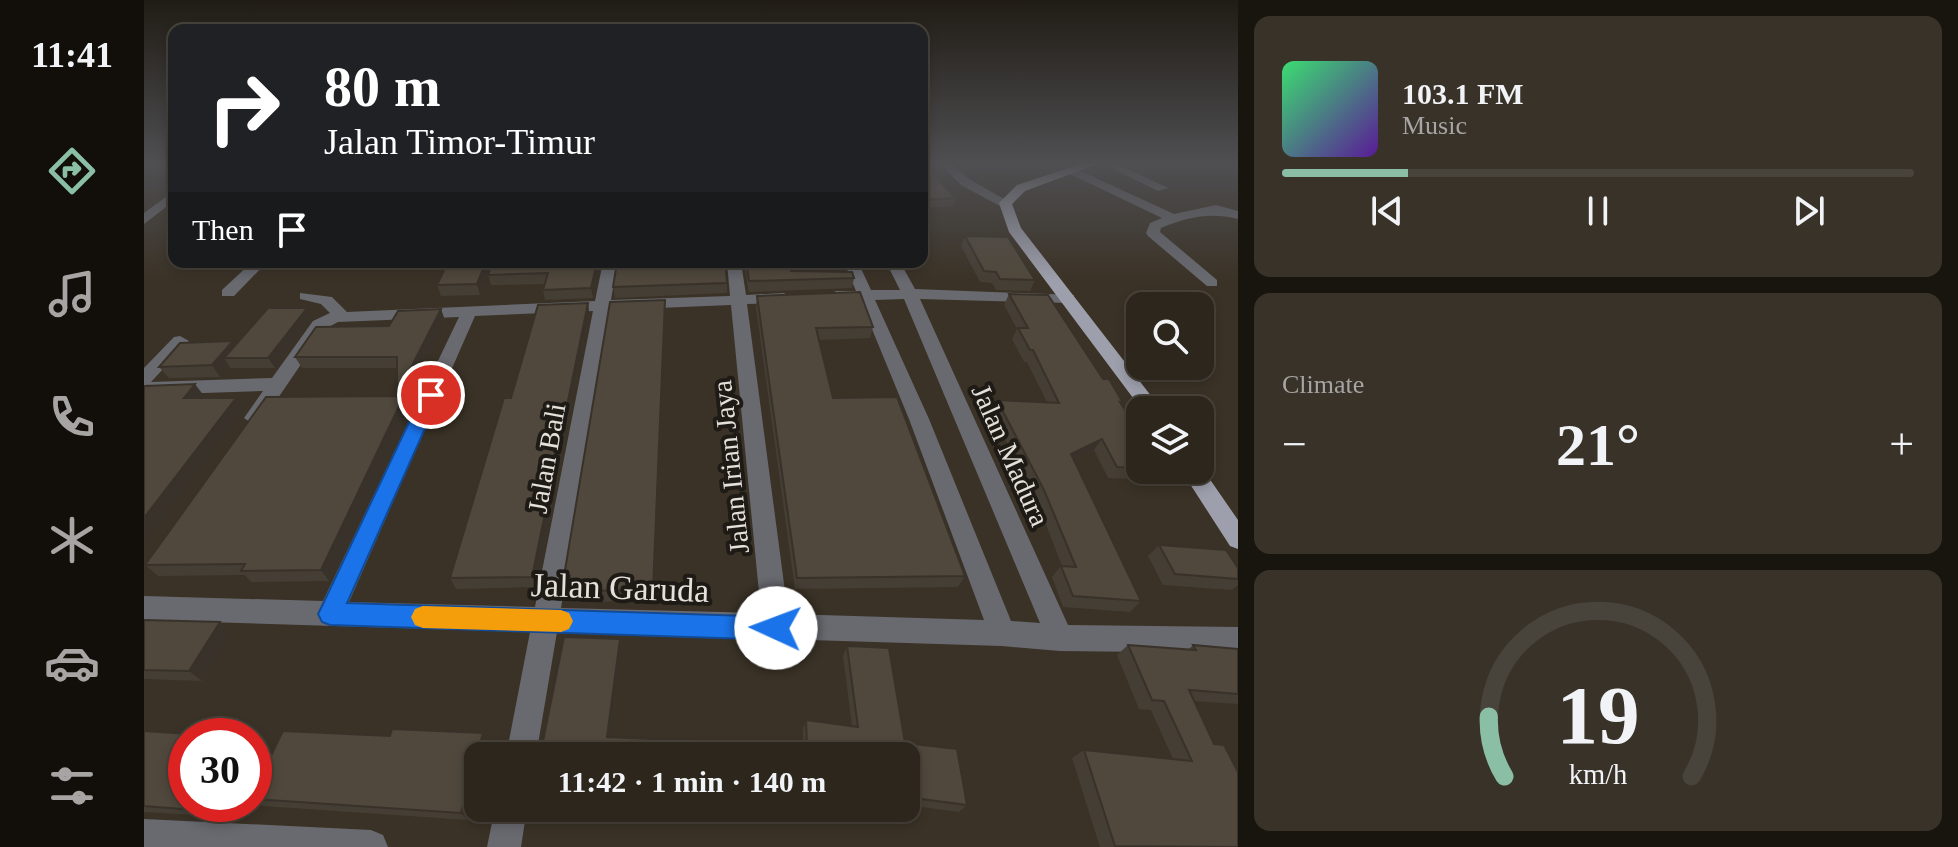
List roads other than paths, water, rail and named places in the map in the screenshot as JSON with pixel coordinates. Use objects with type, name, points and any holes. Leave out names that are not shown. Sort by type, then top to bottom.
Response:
[{"type":"main road","points":[[1005,203],[1014,229],[1142,396]]},
{"type":"main road","points":[[1201,484],[1238,539]]},
{"type":"street","points":[[1140,203],[1173,218]]},
{"type":"street","points":[[144,220],[151,209]]},
{"type":"street","points":[[1212,283],[1153,233],[1155,226],[1205,210],[1224,210],[1238,215]]},
{"type":"street","points":[[228,293],[254,268]]},
{"type":"street","name":"Jalan Bali","points":[[523,742],[609,268]]},
{"type":"street","name":"Jalan Irian Jaya","points":[[735,268],[776,628]]},
{"type":"street","points":[[853,268],[919,419],[1002,633]]},
{"type":"street","name":"Jalan Madura","points":[[896,268],[1060,638]]},
{"type":"street","points":[[243,434],[319,325],[342,316],[863,295],[1068,298]]},
{"type":"street","points":[[306,296],[326,300],[342,316]]},
{"type":"street","points":[[330,614],[469,312]]},
{"type":"street","points":[[144,379],[180,341]]},
{"type":"street","points":[[144,389],[278,384]]},
{"type":"street","name":"Jalan Garuda","points":[[144,608],[1002,633],[1060,638],[1238,640]]},
{"type":"street","points":[[504,847],[508,822]]},
{"type":"street","points":[[144,836],[371,847]]}]
